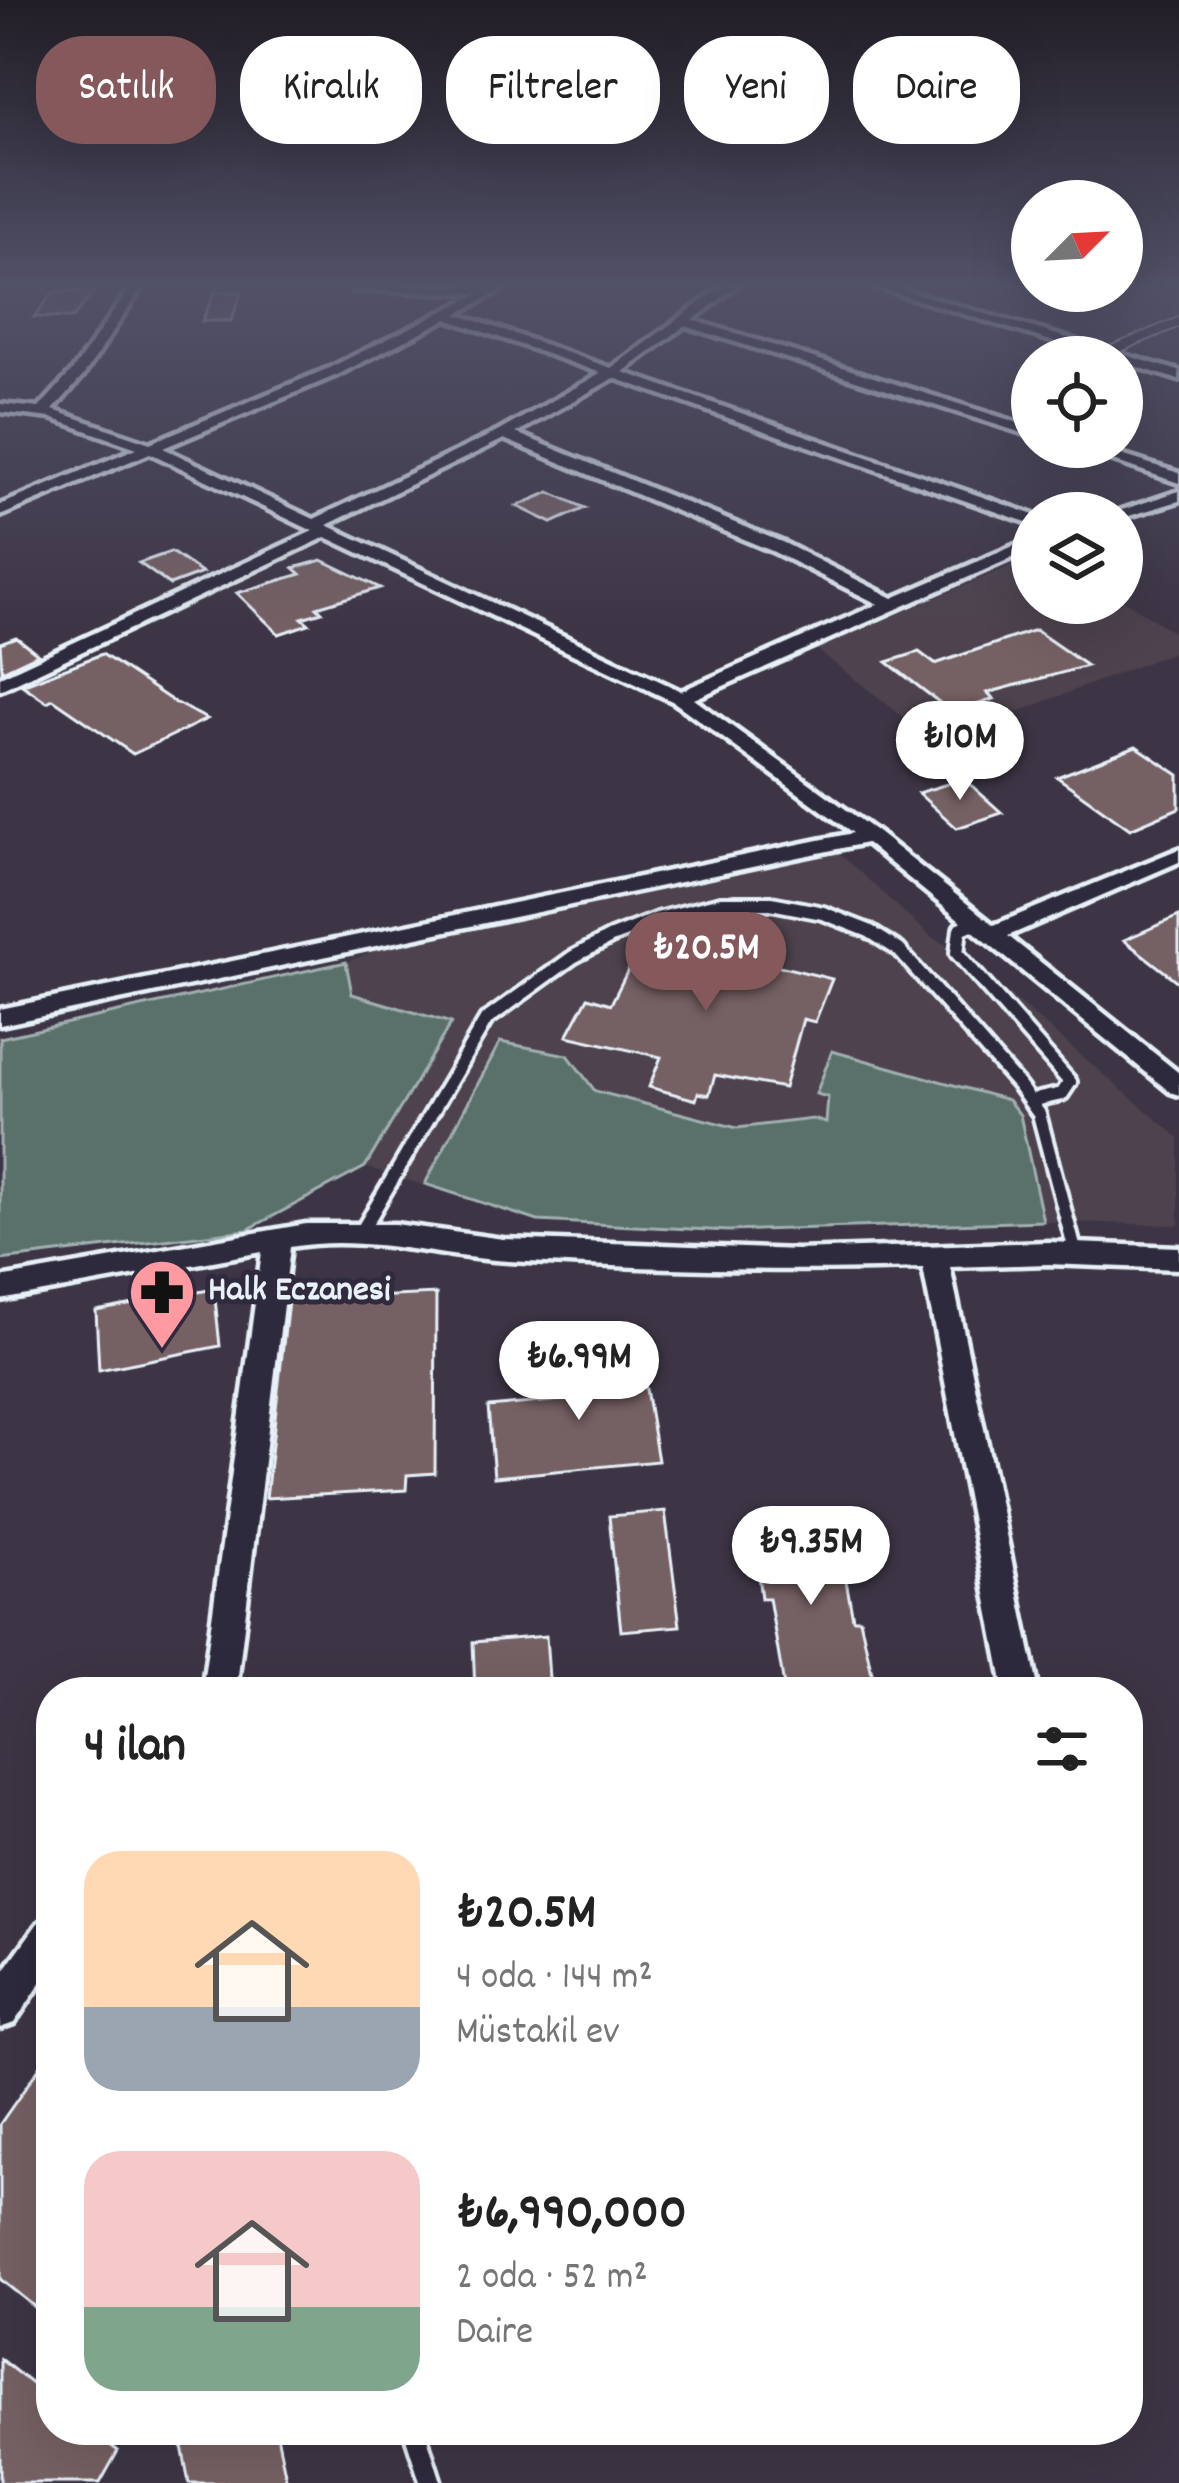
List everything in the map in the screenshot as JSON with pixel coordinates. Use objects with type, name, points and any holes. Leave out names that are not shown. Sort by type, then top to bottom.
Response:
[{"type":"street","points":[[43,412],[52,402]]},
{"type":"street","points":[[0,511],[261,402]]},
{"type":"street","points":[[0,684],[319,528],[561,402]]},
{"type":"street","points":[[699,402],[1011,512]]},
{"type":"street","points":[[937,402],[1011,425]]},
{"type":"street","points":[[0,408],[83,422],[151,448],[681,698],[869,836],[1179,1086]]},
{"type":"street","points":[[504,434],[778,547],[889,603]]},
{"type":"street","points":[[1143,467],[1179,478]]},
{"type":"street","points":[[1143,507],[1179,496]]},
{"type":"street","points":[[681,698],[1011,552]]},
{"type":"street","points":[[0,1017],[869,836]]},
{"type":"street","points":[[984,928],[1178,855]]},
{"type":"street","points":[[0,1288],[306,1234],[360,1234],[548,1252],[796,1261],[1076,1254],[1179,1258]]},
{"type":"street","points":[[221,1677],[277,1240]]},
{"type":"street","points":[[934,1256],[1019,1677]]},
{"type":"street","points":[[0,2009],[36,1957]]},
{"type":"lane","points":[[360,1234],[486,1020],[573,957],[611,938],[721,902],[771,903],[806,909],[869,931],[899,950],[1039,1114],[1076,1254]]},
{"type":"lane","points":[[984,928],[956,937],[957,952],[1070,1082],[1062,1094],[1030,1101]]},
{"type":"lane","points":[[419,2445],[430,2483]]},
{"type":"shaded area","points":[[1011,566],[1011,624],[1143,624],[1143,613],[1179,636],[1179,650],[937,743],[816,649]]},
{"type":"shaded area","points":[[839,853],[931,937],[956,950],[1179,1138],[1179,1225],[998,1220],[728,1231],[538,1221],[365,1167],[451,1024],[351,994],[346,962],[402,941]]},
{"type":"green space","points":[[346,962],[352,994],[451,1023],[365,1167],[247,1230],[0,1260],[0,1038]]},
{"type":"green space","points":[[500,1042],[568,1055],[595,1091],[737,1128],[813,1119],[826,1123],[828,1097],[816,1094],[832,1051],[1008,1100],[1020,1115],[1043,1221],[728,1231],[538,1221],[425,1184]]},
{"type":"building","points":[[550,492],[585,508],[552,523],[517,506]]},
{"type":"building","points":[[171,552],[202,573],[170,585],[139,563]]},
{"type":"building","points":[[322,560],[380,588],[317,607],[322,612],[302,618],[309,624],[279,634],[237,593],[301,574],[294,568]]},
{"type":"building","points":[[1035,630],[1087,666],[987,693],[994,699],[953,713],[887,662],[919,652],[935,664]]},
{"type":"building","points":[[16,637],[38,654],[2,671],[0,643]]},
{"type":"building","points":[[102,654],[207,719],[133,754],[53,699],[47,702],[22,685]]},
{"type":"building","points":[[1136,746],[1179,775],[1179,808],[1130,829],[1057,777]]},
{"type":"building","points":[[960,780],[1002,813],[957,828],[918,793]]},
{"type":"building","points":[[1179,916],[1179,983],[1124,940]]},
{"type":"building","points":[[705,932],[746,941],[735,955],[832,979],[815,1022],[803,1019],[784,1088],[715,1075],[709,1095],[698,1093],[696,1100],[649,1087],[661,1057],[567,1036],[588,997],[611,1004],[644,938],[681,943],[687,935],[701,937]]},
{"type":"building","points":[[214,1289],[220,1346],[99,1370],[96,1311]]},
{"type":"building","points":[[436,1294],[435,1473],[407,1475],[406,1490],[266,1498],[288,1301]]},
{"type":"building","points":[[640,1353],[658,1461],[494,1477],[488,1407],[575,1399],[570,1359]]},
{"type":"building","points":[[665,1511],[680,1626],[621,1631],[609,1516]]},
{"type":"building","points":[[835,1520],[853,1619],[860,1619],[873,1677],[782,1677],[769,1598],[761,1598],[751,1524]]},
{"type":"building","points":[[546,1636],[549,1677],[474,1677],[473,1642]]},
{"type":"building","points":[[36,2072],[36,2308],[0,2279],[0,2124]]},
{"type":"building","points":[[0,2359],[36,2387],[36,2445],[110,2445],[118,2451],[100,2483],[0,2483]]},
{"type":"building","points":[[182,2445],[279,2445],[287,2483],[189,2483]]},
{"type":"place","name":"Halk Eczanesi","points":[[162,1351]]}]
